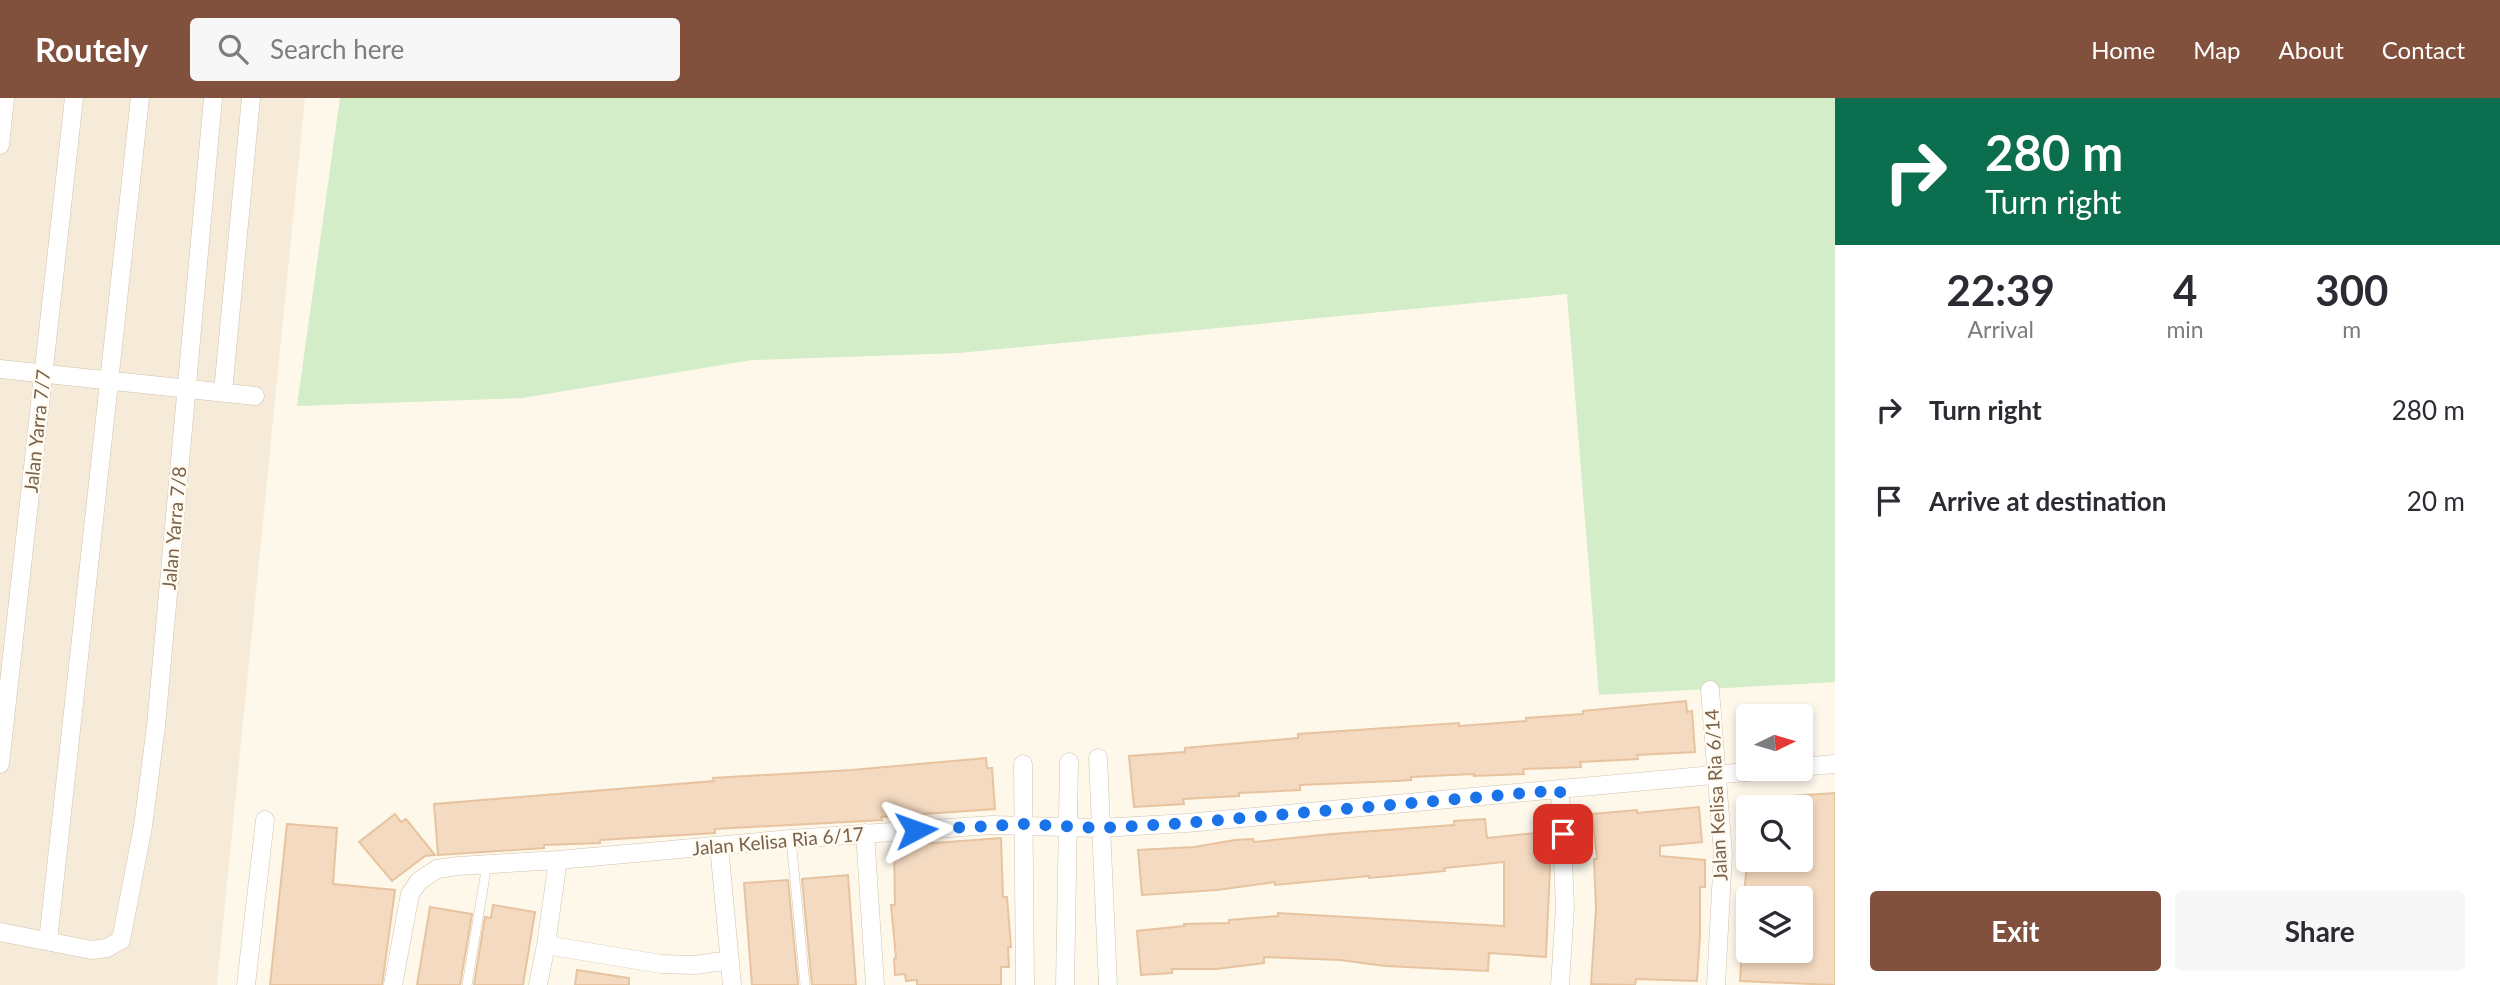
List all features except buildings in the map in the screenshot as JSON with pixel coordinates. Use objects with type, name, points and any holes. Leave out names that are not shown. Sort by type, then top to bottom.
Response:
[{"type":"street","points":[[0,145],[5,98]]},
{"type":"street","name":"Jalan Yarra 7/7","points":[[0,764],[74,98]]},
{"type":"street","points":[[0,932],[48,941],[141,98]]},
{"type":"street","name":"Jalan Yarra 7/8","points":[[48,941],[92,950],[107,948],[121,940],[142,826],[156,726],[213,98]]},
{"type":"street","points":[[223,392],[251,98]]},
{"type":"street","points":[[0,369],[255,396]]},
{"type":"street","name":"Jalan Kelisa Ria 6/14","points":[[1710,690],[1723,853],[1716,985]]},
{"type":"street","points":[[1098,758],[1108,985]]},
{"type":"street","points":[[1065,985],[1069,762]]},
{"type":"street","points":[[1023,764],[1025,985]]},
{"type":"street","points":[[1813,766],[1835,764]]},
{"type":"street","name":"Jalan Kelisa Ria 6/17","points":[[393,985],[410,894],[419,881],[437,869],[864,833],[1024,824],[1100,828],[1186,823],[1736,772]]},
{"type":"street","points":[[1560,790],[1565,855],[1565,906],[1560,985]]},
{"type":"street","points":[[246,985],[265,820]]},
{"type":"street","points":[[864,833],[875,985]]},
{"type":"street","points":[[719,846],[732,985]]},
{"type":"street","points":[[538,985],[558,860]]},
{"type":"street","points":[[546,945],[661,964],[695,965],[730,960]]},
{"type":"lane","points":[[791,839],[805,985]]},
{"type":"lane","points":[[467,985],[487,864]]},
{"type":"shaded area","points":[[0,98],[305,98],[217,985],[0,985]]},
{"type":"green space","points":[[340,98],[1835,98],[1835,682],[1599,695],[1567,294],[959,353],[752,360],[522,398],[297,406]]},
{"type":"route","points":[[916,830],[1024,824],[1100,828],[1186,823],[1560,790],[1563,834]]}]
